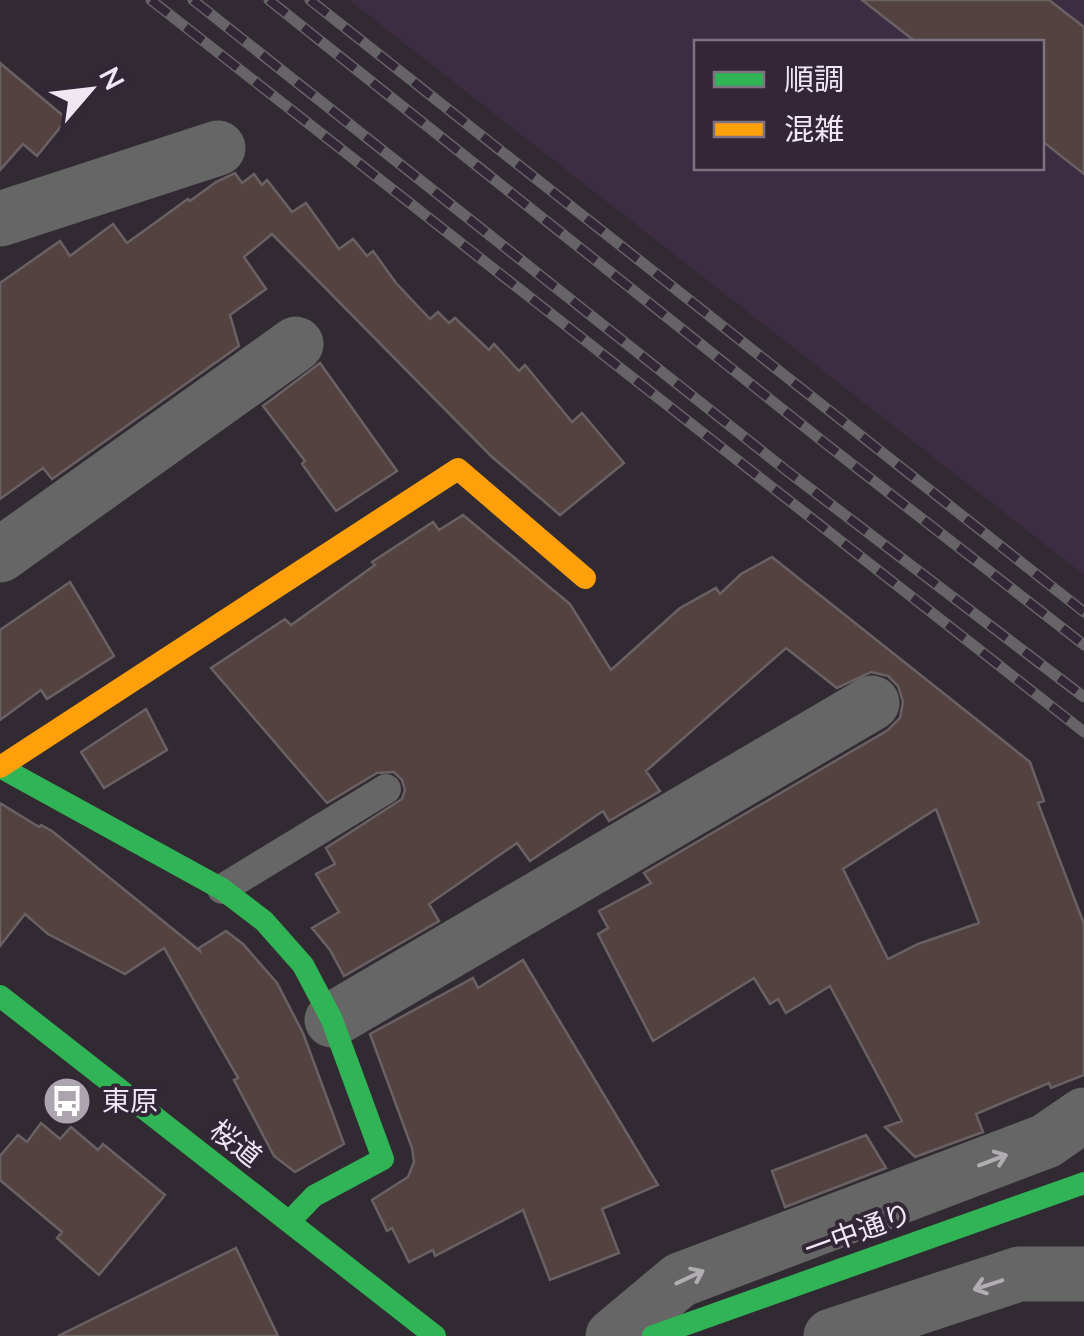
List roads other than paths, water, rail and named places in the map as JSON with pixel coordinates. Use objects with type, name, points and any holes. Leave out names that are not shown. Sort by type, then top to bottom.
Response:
[{"type":"street","points":[[0,219],[218,148]]},
{"type":"street","points":[[0,555],[296,344]]},
{"type":"street","points":[[289,1222],[314,1196],[383,1159],[332,1020],[303,965],[264,920],[222,888],[0,767],[458,469],[585,578]]},
{"type":"street","points":[[332,1020],[872,703]]},
{"type":"street","name":"桜道","points":[[0,996],[436,1336]]},
{"type":"street","points":[[614,1336],[680,1280],[1046,1140],[1084,1116]]},
{"type":"street","name":"一中通り","points":[[652,1336],[1084,1182]]},
{"type":"street","points":[[832,1336],[1019,1274],[1084,1274]]},
{"type":"lane","points":[[222,888],[386,789]]},
{"type":"railway","points":[[151,0],[1084,732]]},
{"type":"railway","points":[[193,0],[787,471],[1084,697]]},
{"type":"railway","points":[[269,0],[1084,645]]},
{"type":"railway","points":[[310,0],[1084,612]]},
{"type":"place","name":"東原","points":[[67,1101]]}]
